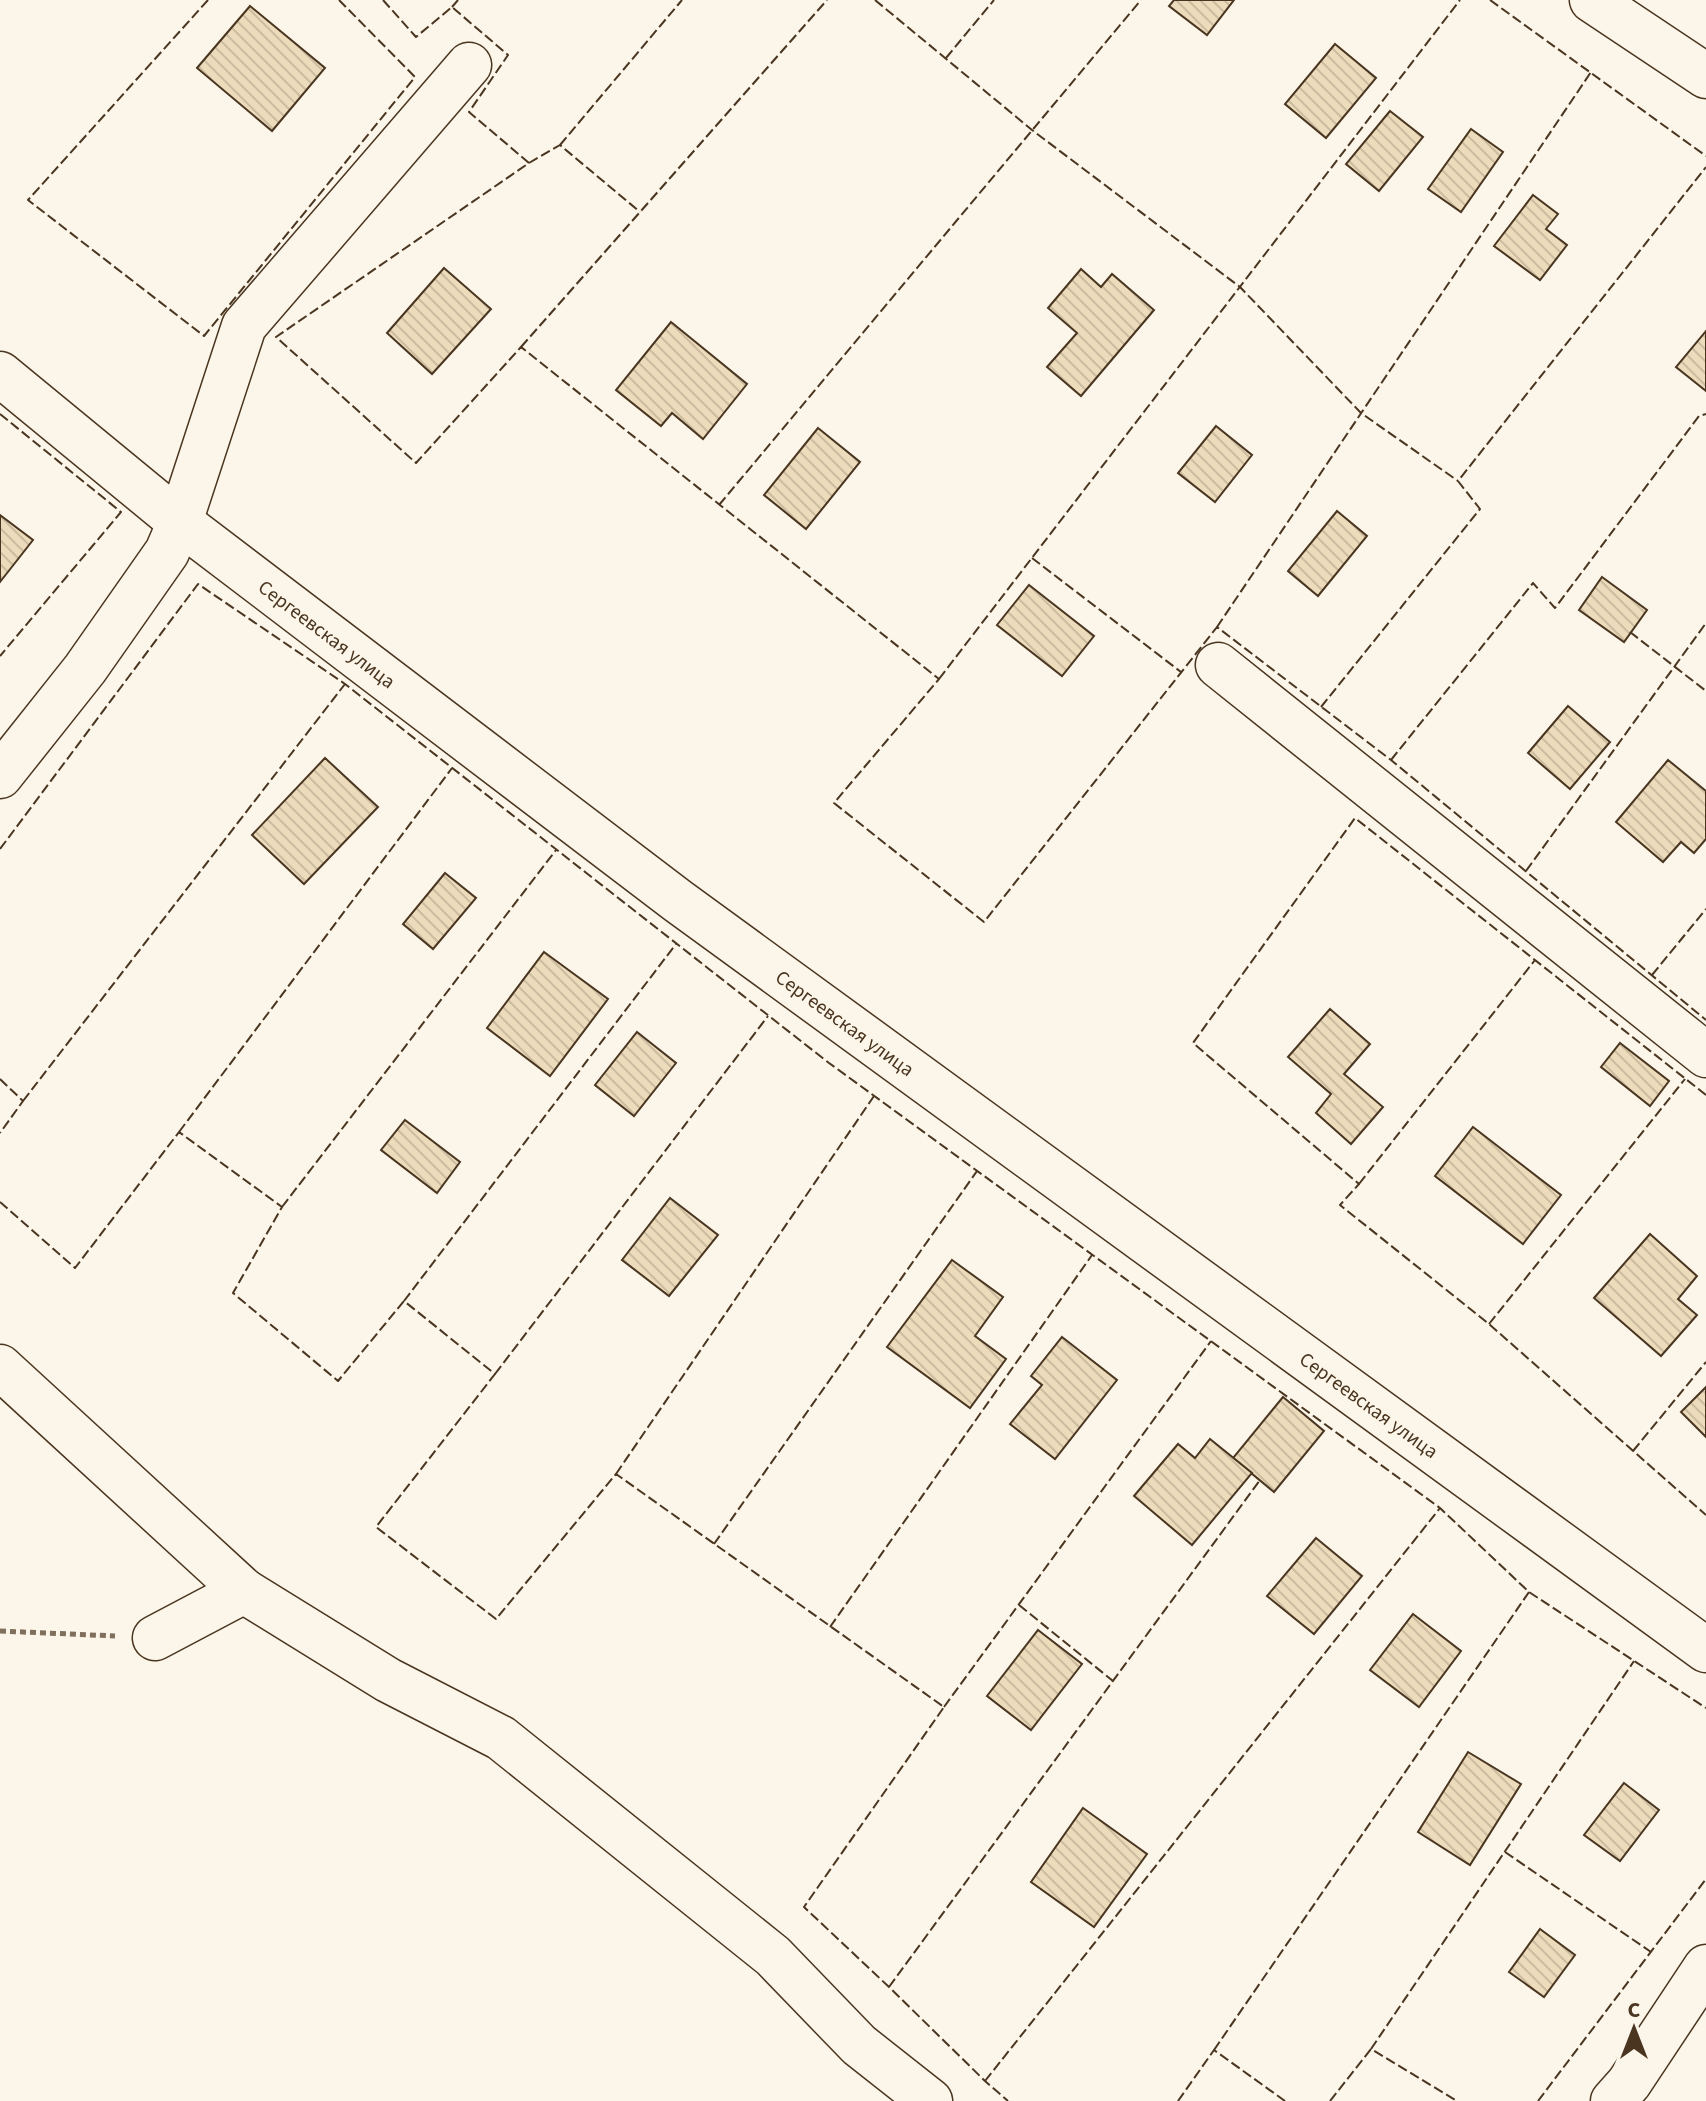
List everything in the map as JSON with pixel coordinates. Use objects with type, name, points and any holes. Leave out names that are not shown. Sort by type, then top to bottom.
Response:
[{"type":"street","points":[[1592,0],[1706,76]]},
{"type":"street","points":[[0,776],[85,669],[167,552],[180,522],[244,326],[469,65]]},
{"type":"street","name":"Сергеевская улица","points":[[0,374],[180,522],[678,901],[1706,1650]]},
{"type":"street","points":[[1218,665],[1706,1055]]},
{"type":"street","points":[[0,1367],[244,1591],[388,1680],[501,1738],[773,1956],[859,2045],[930,2101]]},
{"type":"street","points":[[155,1638],[244,1591]]},
{"type":"street","points":[[1613,2101],[1629,2083],[1706,1967]]},
{"type":"path","points":[[0,1631],[155,1638]]},
{"type":"building","points":[[1174,0],[1234,0],[1207,35],[1169,6]]},
{"type":"building","points":[[250,6],[325,68],[272,131],[197,68]]},
{"type":"building","points":[[1335,44],[1376,78],[1326,138],[1285,104]]},
{"type":"building","points":[[1390,111],[1423,137],[1379,191],[1346,164]]},
{"type":"building","points":[[1471,129],[1503,152],[1461,212],[1428,189]]},
{"type":"building","points":[[1533,195],[1558,214],[1546,229],[1567,245],[1540,280],[1494,246]]},
{"type":"building","points":[[444,268],[491,309],[432,374],[387,333]]},
{"type":"building","points":[[1081,269],[1101,287],[1112,274],[1154,310],[1081,396],[1047,367],[1077,333],[1048,308]]},
{"type":"building","points":[[671,322],[747,384],[703,439],[672,413],[661,426],[616,390]]},
{"type":"building","points":[[1706,331],[1706,391],[1676,367]]},
{"type":"building","points":[[1216,426],[1252,455],[1215,502],[1178,473]]},
{"type":"building","points":[[818,428],[860,462],[806,529],[764,495]]},
{"type":"building","points":[[1337,511],[1367,536],[1318,596],[1288,571]]},
{"type":"building","points":[[0,515],[33,540],[0,582]]},
{"type":"building","points":[[1602,577],[1647,610],[1624,642],[1579,610]]},
{"type":"building","points":[[1029,585],[1094,636],[1062,676],[997,625]]},
{"type":"building","points":[[1568,706],[1610,742],[1570,789],[1528,753]]},
{"type":"building","points":[[325,758],[378,807],[304,884],[252,835]]},
{"type":"building","points":[[1668,760],[1706,791],[1706,839],[1694,853],[1681,842],[1663,862],[1616,822]]},
{"type":"building","points":[[445,873],[476,898],[433,949],[403,924]]},
{"type":"building","points":[[544,952],[608,999],[550,1076],[487,1028]]},
{"type":"building","points":[[1330,1009],[1370,1044],[1344,1074],[1383,1107],[1351,1144],[1316,1113],[1331,1094],[1288,1057]]},
{"type":"building","points":[[637,1032],[676,1063],[634,1116],[595,1085]]},
{"type":"building","points":[[1620,1043],[1669,1081],[1650,1106],[1601,1067]]},
{"type":"building","points":[[405,1120],[460,1162],[437,1193],[381,1150]]},
{"type":"building","points":[[1473,1127],[1561,1195],[1523,1244],[1435,1176]]},
{"type":"building","points":[[670,1198],[718,1235],[669,1296],[622,1260]]},
{"type":"building","points":[[1650,1234],[1697,1276],[1678,1299],[1697,1315],[1661,1356],[1594,1298]]},
{"type":"building","points":[[952,1260],[1003,1297],[975,1336],[1006,1359],[970,1408],[887,1347]]},
{"type":"building","points":[[1062,1337],[1117,1380],[1055,1459],[1010,1424],[1042,1385],[1031,1376]]},
{"type":"building","points":[[1706,1387],[1706,1437],[1681,1412]]},
{"type":"building","points":[[1283,1397],[1324,1431],[1274,1492],[1233,1458]]},
{"type":"building","points":[[1210,1439],[1252,1473],[1192,1545],[1134,1496],[1178,1444],[1195,1458]]},
{"type":"building","points":[[1316,1538],[1362,1576],[1314,1634],[1267,1596]]},
{"type":"building","points":[[1413,1614],[1461,1651],[1419,1707],[1370,1670]]},
{"type":"building","points":[[1038,1630],[1082,1664],[1031,1730],[987,1696]]},
{"type":"building","points":[[1468,1752],[1521,1784],[1470,1865],[1418,1832]]},
{"type":"building","points":[[1624,1783],[1659,1810],[1620,1861],[1584,1835]]},
{"type":"building","points":[[1083,1808],[1147,1854],[1094,1927],[1031,1882]]},
{"type":"building","points":[[1540,1929],[1575,1955],[1544,1997],[1509,1972]]},
{"type":"fence","points":[[208,0],[28,200],[204,336],[415,77],[339,0]]},
{"type":"fence","points":[[383,0],[416,37],[452,7],[508,55],[469,112],[529,163],[276,337],[416,463],[521,347],[939,679],[834,803],[984,922],[1217,627],[1391,760],[1706,1020]]},
{"type":"fence","points":[[452,7],[458,0]]},
{"type":"fence","points":[[560,145],[682,0]]},
{"type":"fence","points":[[521,347],[827,0]]},
{"type":"fence","points":[[875,0],[1032,130],[1240,287],[1361,413],[1458,481]]},
{"type":"fence","points":[[946,58],[994,0]]},
{"type":"fence","points":[[719,505],[1141,0]]},
{"type":"fence","points":[[939,679],[1460,0]]},
{"type":"fence","points":[[1490,0],[1706,156]]},
{"type":"fence","points":[[1217,627],[1591,72]]},
{"type":"fence","points":[[529,163],[560,145],[640,212]]},
{"type":"fence","points":[[1321,707],[1480,509],[1458,481],[1706,167]]},
{"type":"fence","points":[[0,414],[121,512],[0,656]]},
{"type":"fence","points":[[1391,760],[1533,583],[1555,608],[1699,416],[1706,414]]},
{"type":"fence","points":[[1032,558],[1181,672]]},
{"type":"fence","points":[[0,849],[198,584],[345,684],[829,1063],[1440,1508],[1529,1592],[1706,1708]]},
{"type":"fence","points":[[1526,871],[1706,623]]},
{"type":"fence","points":[[1630,632],[1706,691]]},
{"type":"fence","points":[[23,1101],[345,684]]},
{"type":"fence","points":[[179,1132],[452,768]]},
{"type":"fence","points":[[1706,1095],[1355,818],[1193,1043],[1359,1184],[1340,1205],[1489,1324],[1706,1515]]},
{"type":"fence","points":[[282,1207],[556,850]]},
{"type":"fence","points":[[1652,975],[1706,909]]},
{"type":"fence","points":[[404,1301],[676,944]]},
{"type":"fence","points":[[1359,1184],[1535,960]]},
{"type":"fence","points":[[495,1374],[768,1016]]},
{"type":"fence","points":[[0,1079],[23,1101],[0,1133]]},
{"type":"fence","points":[[1489,1324],[1685,1079]]},
{"type":"fence","points":[[616,1474],[874,1096]]},
{"type":"fence","points":[[0,1202],[75,1268],[179,1132],[282,1207],[233,1293],[338,1381],[404,1301],[495,1374],[376,1527],[496,1619],[616,1474],[944,1707],[804,1907],[1008,2101]]},
{"type":"fence","points":[[714,1544],[977,1171]]},
{"type":"fence","points":[[830,1627],[1092,1255]]},
{"type":"fence","points":[[944,1707],[1211,1341]]},
{"type":"fence","points":[[1633,1451],[1706,1362]]},
{"type":"fence","points":[[889,1987],[1260,1480]]},
{"type":"fence","points":[[985,2081],[1440,1508]]},
{"type":"fence","points":[[1214,2050],[1529,1592]]},
{"type":"fence","points":[[1019,1605],[1113,1681]]},
{"type":"fence","points":[[1371,2049],[1634,1661]]},
{"type":"fence","points":[[1505,1852],[1651,1952]]},
{"type":"fence","points":[[1538,2101],[1706,1879]]},
{"type":"fence","points":[[1330,2101],[1371,2049],[1457,2101]]},
{"type":"fence","points":[[1178,2101],[1214,2050],[1285,2101]]}]
